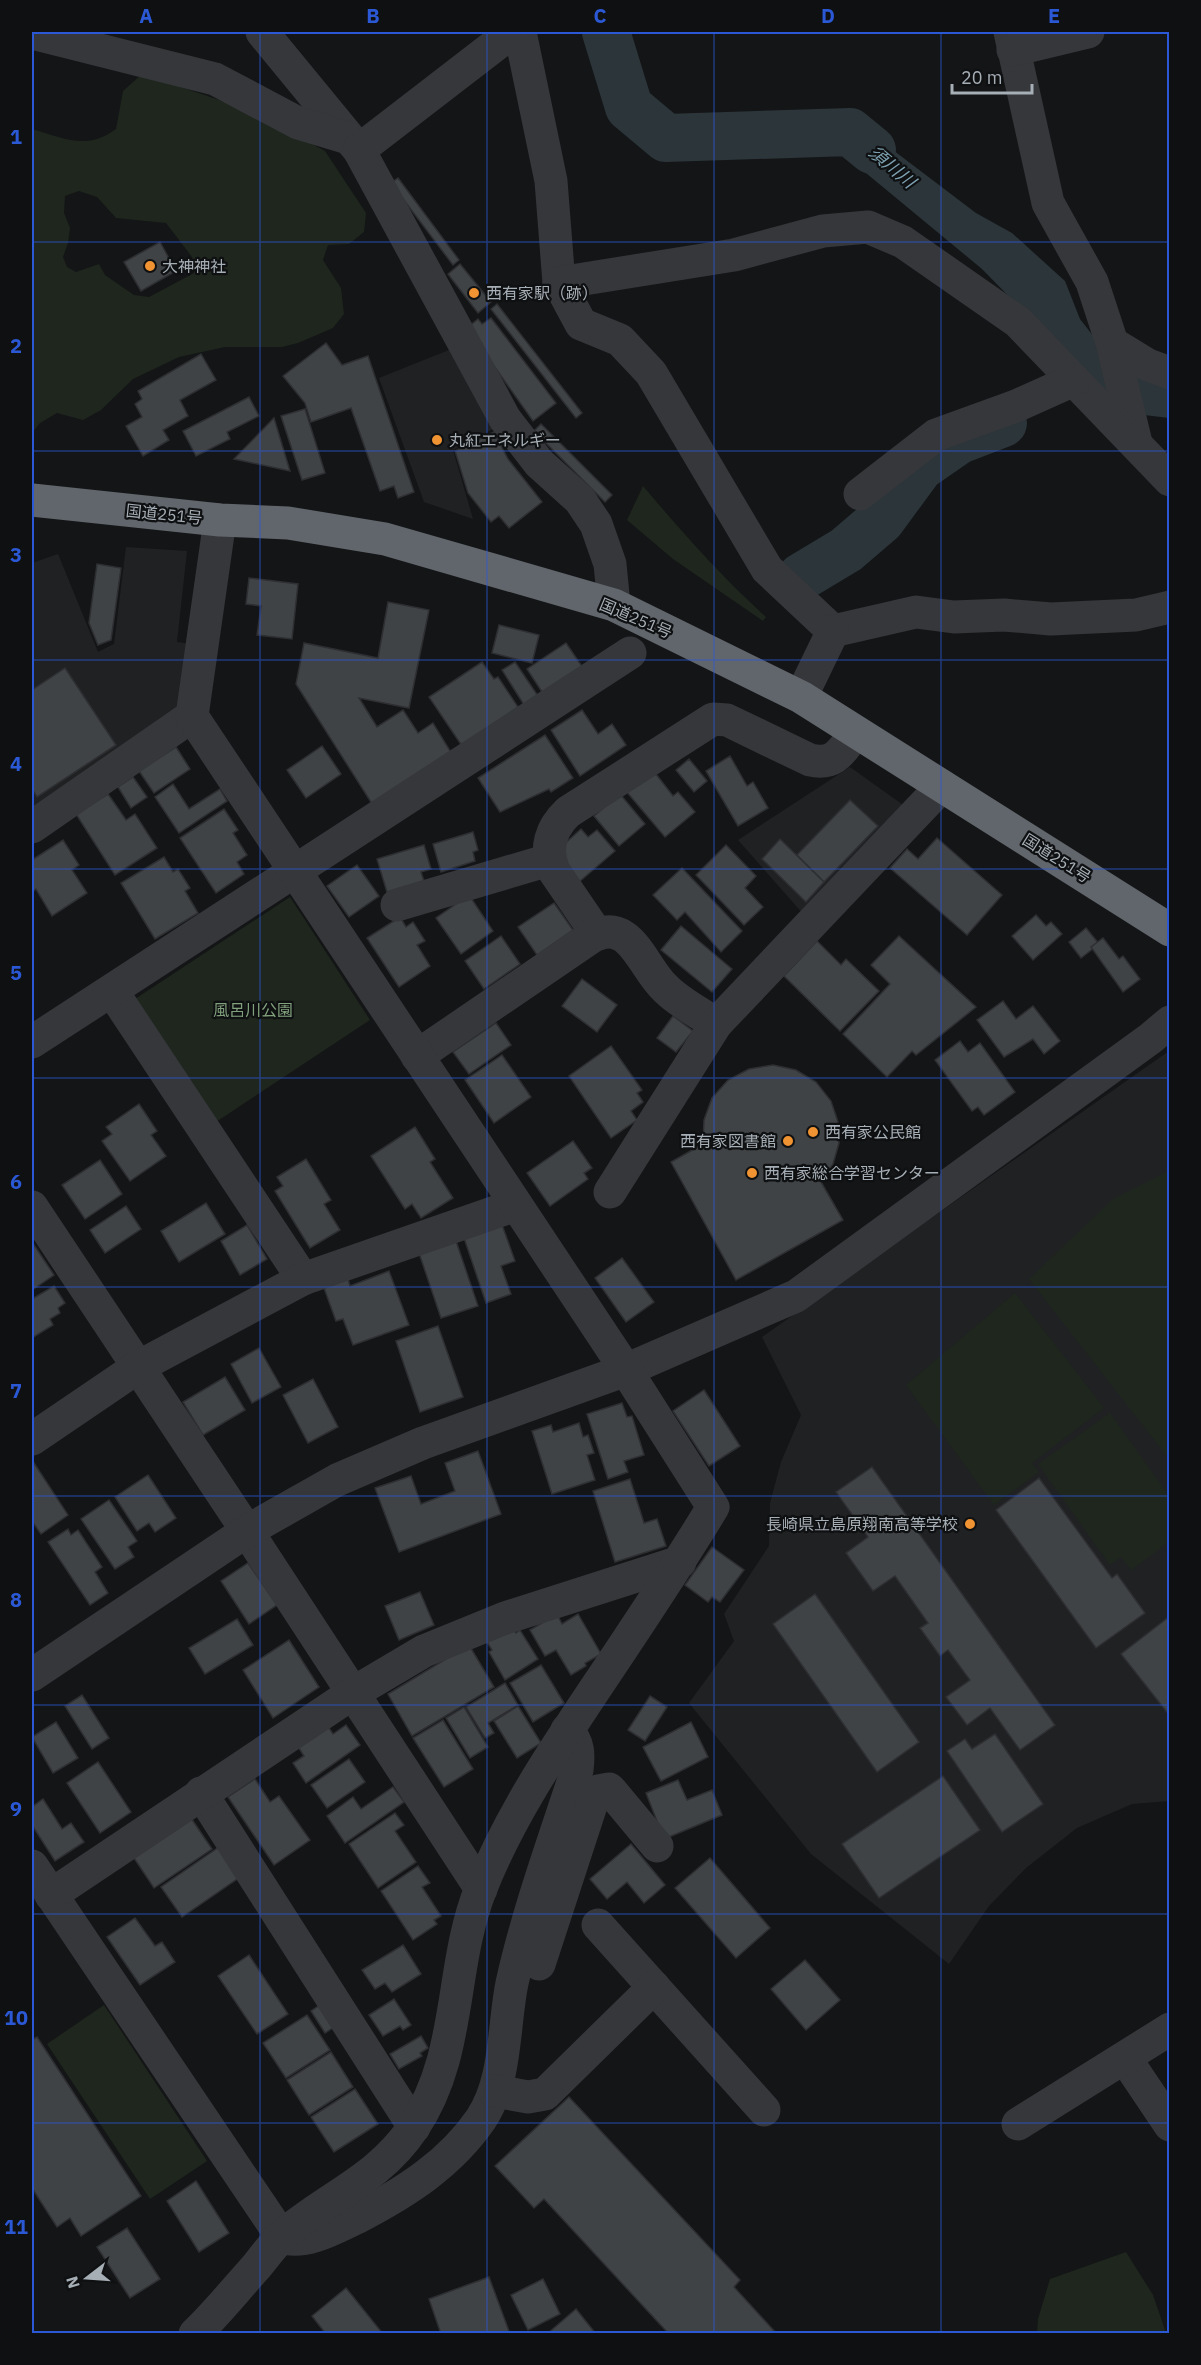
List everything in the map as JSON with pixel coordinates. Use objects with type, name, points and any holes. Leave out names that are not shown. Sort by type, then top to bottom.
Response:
[{"type":"highway","name":"国道251号","points":[[32,500],[220,520],[288,524],[385,539],[614,605],[801,697],[1170,930]]},
{"type":"street","points":[[262,32],[354,144],[505,420],[539,463],[580,500],[596,524],[610,564],[614,605]]},
{"type":"street","points":[[354,144],[512,32]]},
{"type":"street","points":[[520,32],[550,181],[559,283],[581,324],[620,340],[651,373],[767,569],[833,631]]},
{"type":"street","points":[[1088,32],[1012,41],[1048,203],[1092,282],[1113,347],[1133,431]]},
{"type":"street","points":[[32,33],[215,79],[298,123],[354,144]]},
{"type":"street","points":[[559,283],[735,255],[823,231],[868,227],[903,242],[1018,322],[1083,390],[1133,431],[1170,480]]},
{"type":"street","points":[[1113,347],[1148,365],[1170,373]]},
{"type":"street","points":[[860,495],[936,435],[1016,406],[1083,390]]},
{"type":"street","points":[[1133,431],[1170,443]]},
{"type":"street","points":[[210,2328],[282,2237],[371,2174],[391,2157],[414,2127],[436,2086],[449,2045],[463,1947],[481,1889],[522,1801],[680,1562],[713,1507],[626,1370],[192,716],[220,520]]},
{"type":"street","points":[[833,631],[916,612],[954,617],[1004,615],[1051,619],[1136,615],[1170,607]]},
{"type":"street","points":[[801,697],[833,631]]},
{"type":"street","points":[[32,1042],[630,653]]},
{"type":"street","points":[[32,826],[192,716]]},
{"type":"street","points":[[597,934],[549,860],[548,848],[555,826],[568,812],[706,722],[720,718],[810,760],[819,762],[839,755],[856,732]]},
{"type":"street","points":[[609,1192],[716,1024],[942,786]]},
{"type":"street","points":[[397,905],[549,860]]},
{"type":"street","points":[[417,1056],[597,934],[617,933],[627,938],[665,989],[716,1024]]},
{"type":"street","points":[[112,991],[303,1279]]},
{"type":"street","points":[[32,1675],[247,1531],[337,1480],[423,1443],[626,1370],[796,1296],[1170,1022]]},
{"type":"street","points":[[32,1438],[138,1367],[303,1279],[516,1205]]},
{"type":"street","points":[[32,1207],[481,1889]]},
{"type":"street","points":[[51,1895],[354,1693],[424,1652],[495,1623],[680,1562]]},
{"type":"street","points":[[32,1866],[282,2237],[292,2241],[340,2226],[393,2198],[425,2177],[457,2148],[482,2118],[495,2091],[512,1984],[535,1897],[577,1770],[579,1751],[574,1738],[567,1731]]},
{"type":"street","points":[[512,1984],[526,1986],[532,1983],[594,1796],[598,1791],[609,1789],[657,1846]]},
{"type":"street","points":[[201,1793],[414,2127]]},
{"type":"street","points":[[598,1925],[764,2110]]},
{"type":"street","points":[[495,2091],[528,2097],[545,2094],[654,1987]]},
{"type":"street","points":[[1018,2124],[1170,2029]]},
{"type":"street","points":[[1125,2058],[1170,2125]]},
{"type":"shaded area","name":"丸紅エネルギー","points":[[449,350],[493,429],[453,450],[473,519],[424,502],[379,378]]},
{"type":"shaded area","points":[[126,547],[187,551],[177,642],[192,644],[182,707],[32,811],[32,563],[58,554],[98,652],[114,644]]},
{"type":"shaded area","points":[[850,767],[906,807],[804,915],[738,840]]},
{"type":"shaded area","name":"長崎県立島原翔南高等学校","points":[[1169,1051],[1169,1801],[1132,1804],[1077,1828],[1026,1868],[989,1906],[949,1964],[811,1854],[689,1703],[734,1641],[724,1614],[769,1546],[770,1503],[781,1462],[801,1415],[762,1337]]},
{"type":"green space","points":[[142,74],[252,111],[325,151],[366,213],[364,232],[349,244],[328,245],[323,260],[341,288],[344,314],[333,328],[298,343],[282,347],[225,347],[179,357],[133,379],[101,410],[83,420],[57,413],[40,423],[32,433],[32,129],[75,141],[95,140],[105,136],[116,129],[123,91]],"holes":[[[79,191],[97,197],[116,218],[166,223],[192,257],[194,273],[149,297],[134,295],[105,275],[99,264],[76,272],[67,267],[63,257],[70,228],[64,213],[65,196]]]},
{"type":"green space","points":[[643,486],[702,553],[766,617],[763,621],[673,559],[627,520]]},
{"type":"green space","name":"風呂川公園","points":[[290,897],[370,1020],[216,1122],[135,999]]},
{"type":"green space","points":[[1169,1171],[1169,1459],[1029,1279],[1113,1199]]},
{"type":"green space","points":[[1015,1293],[1104,1408],[1032,1463],[1039,1472],[994,1505],[906,1385]]},
{"type":"green space","points":[[1110,1413],[1169,1496],[1169,1542],[1131,1570],[1121,1557],[1110,1565],[1038,1464]]},
{"type":"green space","points":[[104,2005],[207,2161],[150,2199],[47,2044]]},
{"type":"green space","points":[[1126,2252],[1153,2295],[1166,2333],[1037,2333],[1038,2319],[1050,2279]]},
{"type":"water","points":[[798,124],[860,125],[976,213],[1012,233],[1065,281],[1080,319],[1101,346],[1169,381],[1169,418],[1144,415],[1113,403],[982,269],[849,159]]},
{"type":"building","points":[[398,178],[459,260],[453,265],[391,183]]},
{"type":"building","name":"大神神社","points":[[160,242],[176,271],[141,291],[124,262]]},
{"type":"building","name":"西有家駅（跡）","points":[[460,264],[491,302],[478,313],[448,274]]},
{"type":"building","points":[[497,304],[582,413],[576,418],[491,309]]},
{"type":"building","points":[[491,318],[556,403],[533,421],[467,328],[478,319],[482,324]]},
{"type":"building","points":[[326,343],[342,365],[368,356],[414,492],[398,498],[394,486],[380,491],[351,408],[311,422],[305,403],[283,376]]},
{"type":"building","points":[[201,354],[216,380],[180,400],[188,416],[163,430],[169,440],[143,456],[126,426],[142,417],[135,404],[142,399],[138,391]]},
{"type":"building","points":[[249,397],[259,416],[227,432],[230,439],[196,456],[183,431]]},
{"type":"building","points":[[305,409],[325,473],[302,480],[281,416]]},
{"type":"building","points":[[274,418],[290,471],[234,459]]},
{"type":"building","points":[[541,424],[612,495],[605,502],[534,431]]},
{"type":"building","points":[[494,432],[508,459],[542,502],[509,528],[499,516],[491,522],[468,493],[455,451]]},
{"type":"building","points":[[97,564],[121,568],[111,640],[98,645],[89,623]]},
{"type":"building","points":[[249,578],[298,584],[292,639],[257,635],[261,606],[246,604]]},
{"type":"building","points":[[388,602],[429,610],[409,708],[359,698],[377,727],[403,710],[418,733],[433,723],[455,759],[376,810],[296,684],[304,643],[378,658]]},
{"type":"building","points":[[499,625],[539,635],[532,663],[492,653]]},
{"type":"building","points":[[566,643],[583,668],[544,695],[527,669]]},
{"type":"building","points":[[482,662],[494,679],[498,677],[518,707],[462,746],[429,697]]},
{"type":"building","points":[[515,662],[540,699],[526,708],[502,670]]},
{"type":"building","points":[[65,668],[116,745],[37,797],[32,789],[32,690]]},
{"type":"building","points":[[582,710],[598,734],[612,724],[626,745],[580,776],[551,730]]},
{"type":"building","points":[[545,735],[573,778],[551,792],[549,789],[500,812],[478,778]]},
{"type":"building","points":[[322,746],[341,774],[306,798],[287,770]]},
{"type":"building","points":[[176,747],[190,769],[154,793],[139,771]]},
{"type":"building","points":[[730,756],[747,786],[753,782],[768,808],[738,826],[706,771]]},
{"type":"building","points":[[689,759],[707,781],[694,792],[676,770]]},
{"type":"building","points":[[652,769],[673,796],[678,792],[695,812],[665,837],[626,791]]},
{"type":"building","points":[[133,777],[147,797],[131,808],[118,787]]},
{"type":"building","points":[[173,784],[189,809],[220,789],[227,801],[179,833],[155,797]]},
{"type":"building","points":[[108,794],[126,820],[135,814],[157,848],[115,875],[76,814]]},
{"type":"building","points":[[620,794],[645,824],[619,846],[594,816]]},
{"type":"building","points":[[850,800],[878,826],[824,882],[797,855]]},
{"type":"building","points":[[224,809],[238,830],[233,833],[247,855],[237,862],[244,874],[216,893],[180,838]]},
{"type":"building","points":[[581,829],[588,837],[597,830],[615,851],[579,882],[561,860],[560,848]]},
{"type":"building","points":[[473,832],[478,850],[473,852],[475,861],[441,872],[433,844]]},
{"type":"building","points":[[937,838],[1002,895],[967,935],[890,868],[907,849],[918,859]]},
{"type":"building","points":[[780,839],[824,882],[806,902],[762,859]]},
{"type":"building","points":[[63,840],[79,865],[72,870],[87,893],[52,916],[36,889],[32,892],[32,860]]},
{"type":"building","points":[[424,845],[431,869],[421,872],[424,881],[387,892],[377,859]]},
{"type":"building","points":[[726,845],[756,876],[745,888],[763,907],[744,925],[696,875]]},
{"type":"building","points":[[164,857],[173,872],[178,869],[190,888],[185,891],[198,913],[155,939],[121,883]]},
{"type":"building","points":[[357,865],[379,896],[349,917],[327,886]]},
{"type":"building","points":[[682,868],[742,931],[721,952],[685,912],[677,920],[653,895]]},
{"type":"building","points":[[469,895],[493,931],[461,954],[436,918]]},
{"type":"building","points":[[554,903],[573,930],[537,955],[518,927]]},
{"type":"building","points":[[1036,915],[1046,926],[1051,922],[1062,934],[1033,960],[1012,936]]},
{"type":"building","points":[[400,917],[406,927],[413,922],[425,941],[417,945],[430,966],[399,987],[367,938]]},
{"type":"building","points":[[681,926],[732,969],[712,992],[661,950]]},
{"type":"building","points":[[1086,928],[1099,944],[1081,958],[1069,942]]},
{"type":"building","points":[[501,936],[520,964],[484,989],[465,961]]},
{"type":"building","points":[[899,936],[976,1007],[916,1055],[912,1051],[887,1077],[843,1034],[890,984],[871,965]]},
{"type":"building","points":[[1103,938],[1119,959],[1123,956],[1140,979],[1123,992],[1091,947]]},
{"type":"building","points":[[817,941],[841,965],[846,959],[879,991],[840,1031],[784,976]]},
{"type":"building","points":[[582,979],[617,1005],[597,1032],[562,1006]]},
{"type":"building","points":[[1003,1001],[1016,1019],[1033,1006],[1060,1041],[1044,1054],[1033,1039],[1004,1057],[977,1020]]},
{"type":"building","points":[[673,1016],[693,1031],[676,1052],[657,1038]]},
{"type":"building","points":[[496,1023],[511,1045],[469,1074],[453,1052]]},
{"type":"building","points":[[960,1041],[968,1052],[980,1043],[1015,1092],[984,1115],[978,1107],[972,1111],[935,1060]]},
{"type":"building","points":[[611,1046],[642,1090],[637,1093],[643,1102],[631,1111],[637,1120],[611,1138],[569,1076]]},
{"type":"building","points":[[502,1055],[531,1097],[494,1123],[465,1080]]},
{"type":"building","name":"西有家総合学習センター","points":[[773,1065],[796,1070],[816,1082],[831,1101],[838,1122],[839,1143],[833,1164],[821,1182],[843,1220],[736,1280],[671,1162],[703,1144],[704,1120],[712,1098],[728,1080],[749,1069]]},
{"type":"building","points":[[139,1104],[157,1131],[151,1135],[166,1156],[130,1181],[102,1141],[112,1134],[106,1127]]},
{"type":"building","points":[[415,1127],[435,1159],[430,1162],[453,1198],[421,1218],[412,1204],[405,1209],[371,1156]]},
{"type":"building","points":[[573,1141],[592,1168],[584,1173],[588,1179],[550,1206],[527,1173]]},
{"type":"building","points":[[306,1159],[331,1200],[324,1204],[340,1230],[310,1248],[275,1191],[283,1186],[277,1177]]},
{"type":"building","points":[[100,1160],[122,1194],[85,1219],[62,1185]]},
{"type":"building","points":[[206,1203],[225,1234],[179,1262],[161,1231]]},
{"type":"building","points":[[126,1206],[141,1229],[105,1253],[90,1230]]},
{"type":"building","points":[[501,1222],[515,1261],[501,1266],[511,1294],[486,1303],[463,1235]]},
{"type":"building","points":[[247,1225],[267,1259],[240,1275],[221,1241]]},
{"type":"building","points":[[455,1238],[478,1306],[441,1318],[418,1250]]},
{"type":"building","points":[[32,1242],[54,1275],[32,1290]]},
{"type":"building","points":[[622,1258],[654,1302],[626,1322],[595,1278]]},
{"type":"building","points":[[389,1271],[409,1325],[353,1345],[343,1319],[336,1321],[324,1288],[348,1279],[350,1286]]},
{"type":"building","points":[[54,1286],[65,1303],[58,1308],[60,1313],[50,1319],[53,1325],[32,1338],[32,1299]]},
{"type":"building","points":[[438,1326],[463,1397],[420,1412],[396,1341]]},
{"type":"building","points":[[259,1348],[281,1387],[252,1403],[231,1364]]},
{"type":"building","points":[[225,1377],[245,1410],[203,1435],[183,1402]]},
{"type":"building","points":[[313,1379],[338,1427],[308,1443],[283,1395]]},
{"type":"building","points":[[704,1390],[740,1446],[709,1466],[673,1411]]},
{"type":"building","points":[[622,1403],[627,1417],[632,1416],[644,1455],[624,1461],[628,1472],[608,1479],[587,1414]]},
{"type":"building","points":[[579,1423],[583,1437],[588,1435],[594,1453],[587,1455],[595,1480],[552,1494],[532,1431],[551,1425],[553,1432]]},
{"type":"building","points":[[478,1451],[501,1514],[399,1552],[375,1488],[411,1476],[421,1504],[455,1491],[445,1463]]},
{"type":"building","points":[[32,1460],[68,1515],[41,1534],[32,1521]]},
{"type":"building","points":[[872,1467],[1055,1725],[1020,1750],[990,1708],[967,1725],[946,1697],[970,1680],[948,1650],[940,1656],[920,1628],[928,1623],[895,1576],[873,1591],[846,1553],[868,1537],[836,1492]]},
{"type":"building","points":[[148,1475],[176,1518],[155,1532],[149,1523],[137,1531],[115,1497]]},
{"type":"building","points":[[1039,1478],[1112,1578],[1117,1574],[1145,1613],[1096,1648],[996,1510]]},
{"type":"building","points":[[630,1479],[644,1523],[657,1519],[666,1546],[615,1562],[593,1491]]},
{"type":"building","points":[[109,1500],[137,1541],[128,1547],[134,1557],[115,1569],[81,1519]]},
{"type":"building","points":[[68,1529],[71,1535],[78,1530],[102,1567],[95,1572],[108,1593],[90,1605],[48,1542]]},
{"type":"building","points":[[712,1547],[744,1570],[720,1602],[712,1597],[708,1602],[685,1585]]},
{"type":"building","points":[[248,1563],[277,1605],[249,1624],[221,1581]]},
{"type":"building","points":[[420,1592],[434,1625],[399,1640],[385,1606]]},
{"type":"building","points":[[815,1594],[919,1742],[877,1772],[773,1624]]},
{"type":"building","points":[[557,1614],[562,1624],[578,1614],[601,1654],[585,1663],[586,1666],[571,1675],[556,1650],[545,1656],[530,1630]]},
{"type":"building","points":[[1170,1616],[1170,1716],[1121,1654]]},
{"type":"building","points":[[237,1619],[253,1645],[205,1674],[189,1648]]},
{"type":"building","points":[[512,1627],[516,1633],[520,1630],[538,1659],[505,1680],[489,1652],[492,1650],[487,1642]]},
{"type":"building","points":[[289,1640],[319,1687],[273,1718],[243,1670]]},
{"type":"building","points":[[469,1645],[494,1687],[412,1736],[388,1694]]},
{"type":"building","points":[[541,1665],[564,1703],[533,1722],[510,1683]]},
{"type":"building","points":[[505,1683],[518,1705],[488,1723],[494,1733],[485,1738],[466,1707]]},
{"type":"building","points":[[82,1695],[109,1738],[92,1749],[65,1706]]},
{"type":"building","points":[[650,1696],[667,1707],[645,1741],[628,1730]]},
{"type":"building","points":[[518,1706],[541,1743],[517,1758],[494,1721]]},
{"type":"building","points":[[464,1707],[488,1747],[470,1758],[446,1718]]},
{"type":"building","points":[[443,1720],[473,1769],[444,1787],[413,1738]]},
{"type":"building","points":[[56,1722],[78,1758],[53,1773],[32,1737]]},
{"type":"building","points":[[691,1722],[708,1757],[661,1781],[643,1747]]},
{"type":"building","points":[[327,1725],[333,1734],[346,1725],[360,1745],[306,1783],[293,1763],[304,1756],[297,1745]]},
{"type":"building","points":[[995,1734],[1043,1804],[1002,1832],[947,1751],[965,1739],[972,1749]]},
{"type":"building","points":[[349,1759],[365,1782],[327,1808],[311,1785]]},
{"type":"building","points":[[98,1762],[131,1812],[100,1833],[67,1783]]},
{"type":"building","points":[[943,1776],[980,1830],[879,1898],[842,1844]]},
{"type":"building","points":[[255,1779],[270,1802],[279,1796],[310,1840],[274,1865],[228,1797]]},
{"type":"building","points":[[678,1780],[687,1800],[712,1790],[722,1815],[664,1839],[646,1793]]},
{"type":"building","points":[[393,1787],[404,1802],[345,1843],[327,1816],[353,1797],[361,1809]]},
{"type":"building","points":[[43,1799],[62,1829],[71,1823],[84,1842],[55,1861],[32,1825],[32,1807]]},
{"type":"building","points":[[395,1813],[404,1825],[395,1831],[416,1862],[378,1888],[349,1844]]},
{"type":"building","points":[[191,1818],[212,1849],[154,1888],[134,1858]]},
{"type":"building","points":[[631,1844],[665,1885],[644,1903],[627,1882],[607,1899],[590,1879]]},
{"type":"building","points":[[219,1847],[240,1877],[182,1917],[161,1887]]},
{"type":"building","points":[[710,1858],[770,1928],[736,1958],[675,1888]]},
{"type":"building","points":[[418,1866],[430,1883],[422,1887],[441,1916],[434,1920],[437,1924],[413,1940],[381,1891]]},
{"type":"building","points":[[135,1918],[155,1946],[162,1942],[175,1962],[140,1985],[107,1937]]},
{"type":"building","points":[[403,1945],[421,1974],[392,1992],[385,1983],[375,1989],[362,1970]]},
{"type":"building","points":[[249,1955],[288,2014],[257,2034],[218,1976]]},
{"type":"building","points":[[805,1960],[840,2000],[806,2030],[771,1989]]},
{"type":"building","points":[[394,1999],[411,2025],[403,2030],[400,2026],[383,2036],[369,2015]]},
{"type":"building","points":[[323,2003],[337,2025],[325,2033],[311,2011]]},
{"type":"building","points":[[307,2015],[330,2050],[286,2078],[263,2043]]},
{"type":"building","points":[[421,2036],[428,2048],[420,2053],[422,2056],[399,2069],[390,2054]]},
{"type":"building","points":[[37,2037],[141,2196],[81,2236],[70,2218],[57,2227],[32,2188],[32,2040]]},
{"type":"building","points":[[331,2052],[353,2087],[309,2115],[287,2080]]},
{"type":"building","points":[[355,2089],[378,2124],[334,2152],[311,2117]]},
{"type":"building","points":[[569,2097],[740,2280],[734,2287],[777,2334],[669,2334],[544,2199],[534,2208],[495,2166]]},
{"type":"building","points":[[196,2181],[229,2233],[199,2252],[167,2201]]},
{"type":"building","points":[[127,2228],[160,2279],[130,2298],[97,2247]]},
{"type":"building","points":[[489,2277],[510,2334],[441,2334],[429,2299]]},
{"type":"building","points":[[543,2279],[560,2314],[528,2330],[511,2295]]},
{"type":"building","points":[[346,2288],[383,2334],[326,2334],[312,2316]]},
{"type":"building","points":[[576,2309],[596,2334],[547,2334]]},
{"type":"waterway","name":"須川川","points":[[606,32],[629,107],[666,138],[850,132],[872,150]]},
{"type":"waterway","points":[[801,577],[846,550],[881,520],[920,467],[959,440],[1003,423]]},
{"type":"place","name":"大神神社","points":[[150,266]]},
{"type":"place","name":"西有家駅（跡）","points":[[474,293]]},
{"type":"place","name":"丸紅エネルギー","points":[[437,440]]},
{"type":"place","name":"西有家公民館","points":[[813,1132]]},
{"type":"place","name":"西有家図書館","points":[[788,1141]]},
{"type":"place","name":"西有家総合学習センター","points":[[752,1173]]},
{"type":"place","name":"長崎県立島原翔南高等学校","points":[[970,1524]]}]
